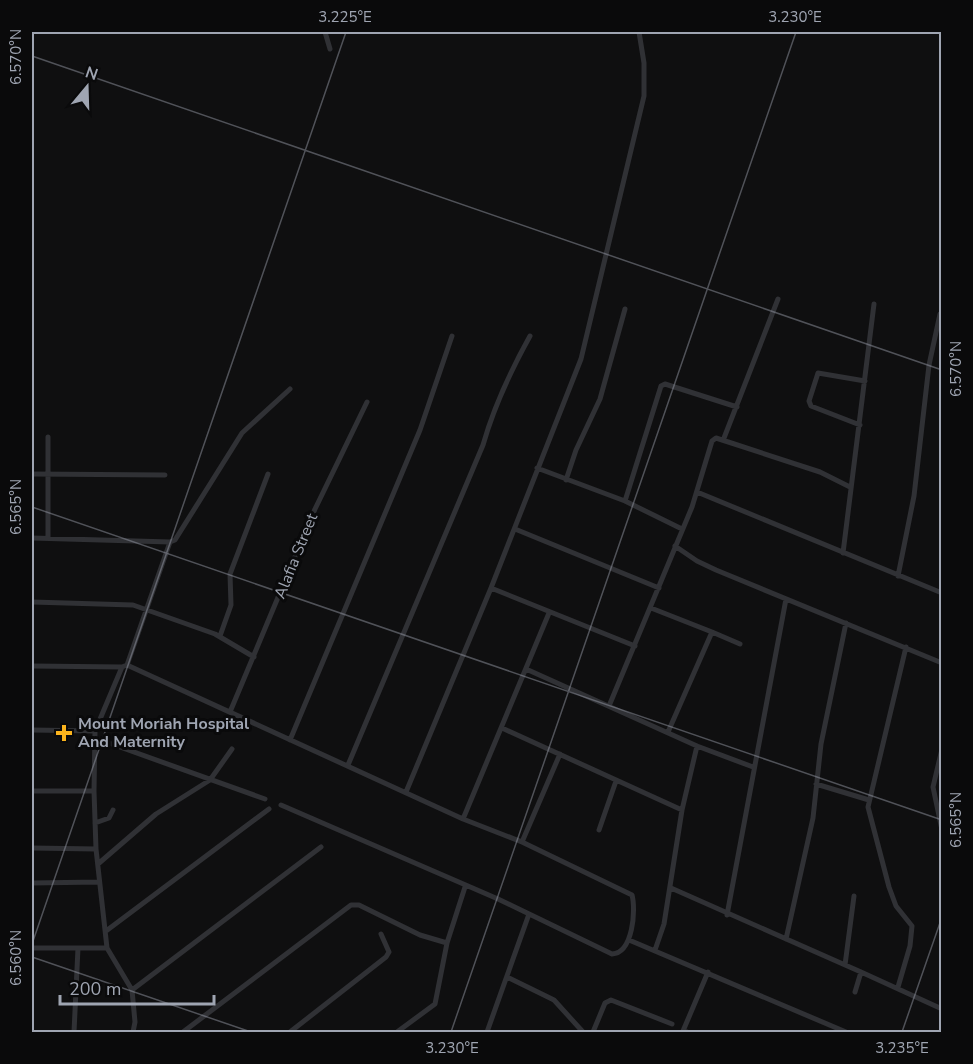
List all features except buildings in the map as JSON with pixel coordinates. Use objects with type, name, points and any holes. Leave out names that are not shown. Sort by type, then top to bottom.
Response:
[{"type":"street","points":[[325,32],[330,49]]},
{"type":"street","points":[[406,792],[515,529],[581,359],[644,96],[644,63],[639,32]]},
{"type":"street","points":[[724,438],[778,299]]},
{"type":"street","points":[[843,553],[874,304]]},
{"type":"street","points":[[566,480],[576,450],[600,399],[625,309]]},
{"type":"street","points":[[898,576],[914,496],[929,365],[940,314]]},
{"type":"street","points":[[290,740],[420,430],[452,336]]},
{"type":"street","points":[[348,765],[483,445],[490,417],[507,377],[530,336]]},
{"type":"street","points":[[860,425],[811,406],[809,401],[818,373],[865,381]]},
{"type":"street","points":[[625,501],[661,386],[665,384],[737,407]]},
{"type":"street","points":[[133,1032],[135,1022],[132,990],[107,948],[96,849],[95,731],[124,666],[170,542],[179,535],[242,433],[290,389]]},
{"type":"street","name":"Alafia Street","points":[[230,712],[315,509],[367,402]]},
{"type":"street","points":[[48,437],[48,538]]},
{"type":"street","points":[[609,706],[697,492],[712,441],[716,438],[724,438],[797,466],[820,472],[850,487]]},
{"type":"street","points":[[537,468],[625,501],[682,529]]},
{"type":"street","points":[[32,474],[165,475]]},
{"type":"street","points":[[220,636],[230,612],[230,574],[268,474]]},
{"type":"street","points":[[697,492],[942,593]]},
{"type":"street","points":[[515,529],[659,588]]},
{"type":"street","points":[[32,538],[170,542]]},
{"type":"street","points":[[675,546],[697,561],[942,663]]},
{"type":"street","points":[[491,588],[635,646]]},
{"type":"street","points":[[728,915],[753,767],[786,599]]},
{"type":"street","points":[[32,602],[112,603],[145,609],[220,636],[254,657]]},
{"type":"street","points":[[651,608],[740,644]]},
{"type":"street","points":[[463,819],[549,613]]},
{"type":"street","points":[[786,939],[813,818],[821,744],[846,623]]},
{"type":"street","points":[[668,732],[712,632]]},
{"type":"street","points":[[898,987],[910,946],[912,926],[896,906],[889,887],[870,818],[869,800],[906,647]]},
{"type":"street","points":[[32,666],[124,666],[348,765],[463,819],[522,842],[632,895],[629,940],[620,952],[612,954],[360,838],[336,831],[280,805]]},
{"type":"street","points":[[526,669],[697,746],[753,767]]},
{"type":"street","points":[[501,729],[682,810]]},
{"type":"street","points":[[32,730],[95,731]]},
{"type":"street","points":[[94,738],[265,800]]},
{"type":"street","points":[[655,950],[664,924],[682,810],[697,746]]},
{"type":"street","points":[[98,864],[156,814],[210,780],[232,749]]},
{"type":"street","points":[[942,749],[933,787],[942,830]]},
{"type":"street","points":[[522,842],[560,754]]},
{"type":"street","points":[[599,830],[616,781]]},
{"type":"street","points":[[816,784],[869,800]]},
{"type":"street","points":[[32,791],[94,791]]},
{"type":"street","points":[[105,931],[269,808]]},
{"type":"street","points":[[95,823],[109,818],[113,810]]},
{"type":"street","points":[[132,990],[321,847]]},
{"type":"street","points":[[32,848],[96,849]]},
{"type":"street","points":[[32,883],[99,882]]},
{"type":"street","points":[[397,1032],[435,1004],[447,943],[465,887]]},
{"type":"street","points":[[671,888],[728,915],[898,987],[942,1009]]},
{"type":"street","points":[[845,964],[854,897]]},
{"type":"street","points":[[183,1032],[351,905],[359,905],[420,935],[447,943]]},
{"type":"street","points":[[498,1032],[488,1030],[529,914]]},
{"type":"street","points":[[290,1032],[386,957],[388,952],[381,934]]},
{"type":"street","points":[[629,940],[846,1032]]},
{"type":"street","points":[[32,948],[107,948]]},
{"type":"street","points":[[74,1032],[78,948]]},
{"type":"street","points":[[684,1032],[708,972]]},
{"type":"street","points":[[855,992],[861,972]]},
{"type":"street","points":[[507,977],[554,1000],[583,1032]]},
{"type":"street","points":[[593,1032],[608,1000],[672,1024]]},
{"type":"place","name":"Mount Moriah Hospital And Maternity","points":[[64,733]]}]
